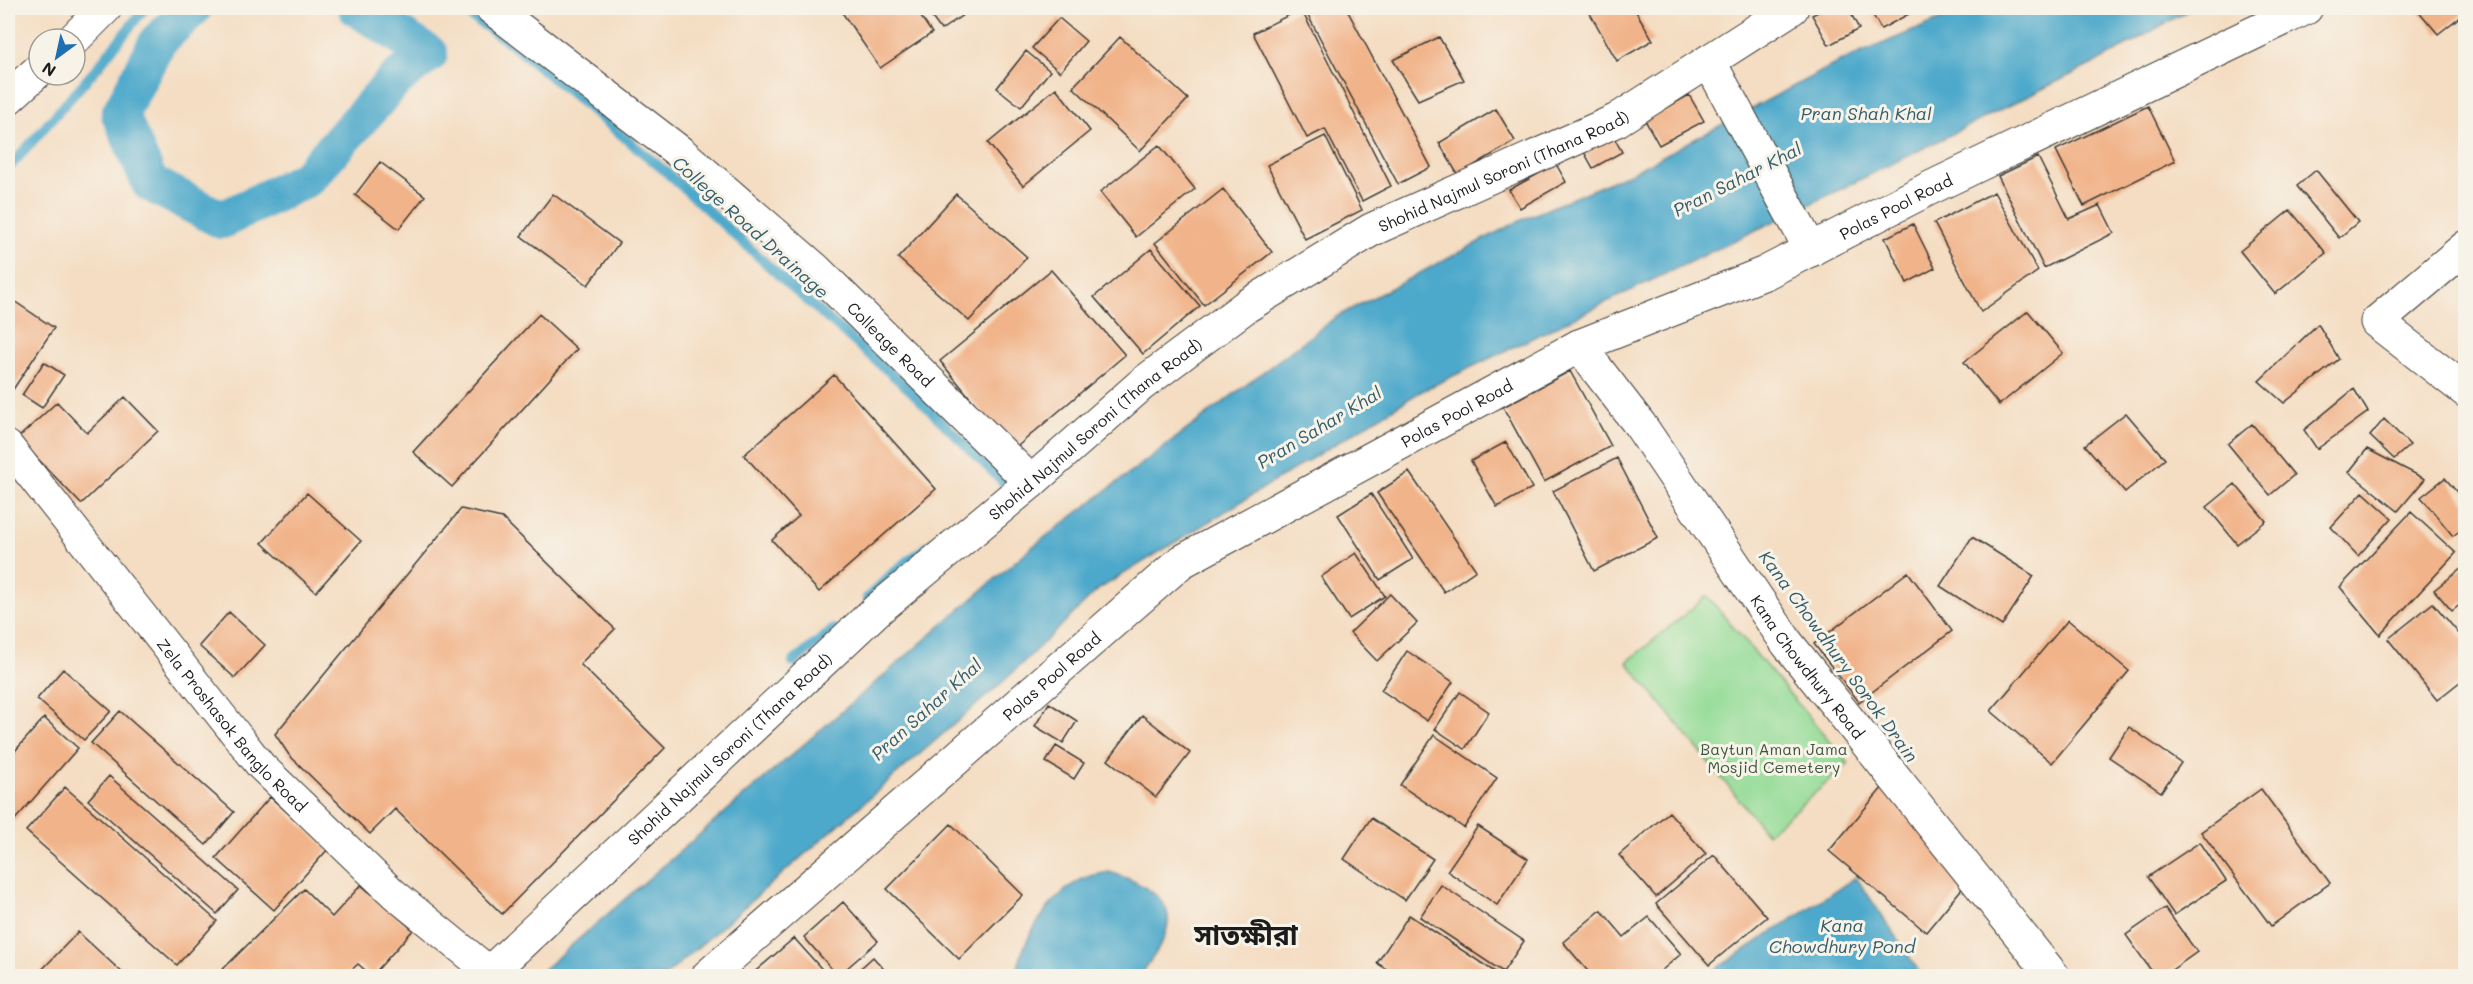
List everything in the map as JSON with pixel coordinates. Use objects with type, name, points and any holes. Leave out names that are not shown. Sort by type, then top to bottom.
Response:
[{"type":"street","points":[[86,27],[105,8]]},
{"type":"street","name":"Colleage Road","points":[[492,8],[682,154],[815,269],[1031,482]]},
{"type":"street","name":"Shohid Najmul Soroni (Thana Road)","points":[[488,974],[877,610],[1031,482],[1142,384],[1245,307],[1371,230],[1617,120],[1792,8]]},
{"type":"street","name":"Polas Pool Road","points":[[708,976],[1180,562],[1578,346],[1765,273],[1928,189],[2306,8]]},
{"type":"street","points":[[1708,61],[1810,250]]},
{"type":"street","points":[[8,98],[27,81]]},
{"type":"street","points":[[2466,247],[2377,322],[2466,391]]},
{"type":"street","name":"Kana Chowdhury Road","points":[[1578,346],[1640,426],[1788,643],[2053,976]]},
{"type":"street","name":"Zela Proshasok Banglo Road","points":[[8,446],[261,766],[394,894],[488,974]]},
{"type":"green space","name":"Baytun Aman Jama Mosjid Cemetery","points":[[1707,596],[1849,764],[1767,834],[1627,662]]},
{"type":"water","name":"Pran Shah Khal","points":[[1967,8],[2192,8],[2105,58],[1835,192],[1420,392],[1099,589],[1006,679],[665,976],[536,976],[1032,547],[1336,317],[1515,223],[1633,172],[1839,62]]},
{"type":"water","points":[[1109,872],[1148,889],[1157,896],[1167,913],[1168,923],[1164,937],[1140,976],[1017,976],[1019,962],[1031,933],[1050,906],[1073,885],[1088,877]]},
{"type":"water","name":"Kana Chowdhury Pond","points":[[1856,877],[1922,976],[1705,976]]},
{"type":"building","points":[[839,8],[915,8],[932,33],[880,68]]},
{"type":"building","points":[[925,8],[973,8],[941,30]]},
{"type":"building","points":[[1304,8],[1346,8],[1431,167],[1398,184]]},
{"type":"building","points":[[1587,8],[1634,8],[1653,40],[1617,61]]},
{"type":"building","points":[[1826,8],[1848,8],[1859,29],[1829,45],[1812,15]]},
{"type":"building","points":[[1869,8],[1920,8],[1881,29]]},
{"type":"building","points":[[2416,8],[2466,8],[2466,12],[2438,34]]},
{"type":"building","points":[[1301,9],[1391,186],[1362,201],[1325,129],[1307,138],[1253,33]]},
{"type":"building","points":[[1059,18],[1086,41],[1060,72],[1032,48]]},
{"type":"building","points":[[1120,37],[1188,99],[1140,151],[1073,87]]},
{"type":"building","points":[[1439,37],[1464,80],[1418,100],[1393,60]]},
{"type":"building","points":[[1026,51],[1050,71],[1021,107],[997,88]]},
{"type":"building","points":[[1056,88],[1090,131],[1023,186],[988,143]]},
{"type":"building","points":[[1689,95],[1704,121],[1659,145],[1645,120]]},
{"type":"building","points":[[2148,106],[2175,161],[2084,206],[2056,150]]},
{"type":"building","points":[[1496,109],[1515,141],[1458,175],[1439,143]]},
{"type":"building","points":[[1612,134],[1622,152],[1593,168],[1583,150]]},
{"type":"building","points":[[1325,136],[1362,210],[1305,239],[1267,165]]},
{"type":"building","points":[[1159,145],[1195,189],[1136,237],[1100,192]]},
{"type":"building","points":[[2038,157],[2069,219],[2100,205],[2114,233],[2044,268],[1998,176]]},
{"type":"building","points":[[380,162],[425,196],[399,229],[355,195]]},
{"type":"building","points":[[1556,164],[1566,182],[1520,208],[1509,190]]},
{"type":"building","points":[[2316,170],[2358,222],[2339,238],[2297,186]]},
{"type":"building","points":[[1223,189],[1272,252],[1204,305],[1155,243]]},
{"type":"building","points":[[1994,192],[2038,271],[1981,312],[1934,223]]},
{"type":"building","points":[[553,194],[619,243],[588,285],[521,236]]},
{"type":"building","points":[[956,194],[1027,257],[969,321],[898,258]]},
{"type":"building","points":[[2290,210],[2326,253],[2275,294],[2240,251]]},
{"type":"building","points":[[1913,224],[1935,268],[1907,283],[1885,238]]},
{"type":"building","points":[[1151,249],[1200,306],[1143,354],[1094,297]]},
{"type":"building","points":[[1051,270],[1125,355],[1013,450],[940,361]]},
{"type":"building","points":[[8,297],[54,328],[8,397]]},
{"type":"building","points":[[2028,311],[2063,353],[1999,405],[1964,362]]},
{"type":"building","points":[[539,314],[577,349],[452,487],[413,452]]},
{"type":"building","points":[[2318,324],[2339,359],[2284,403],[2259,381]]},
{"type":"building","points":[[44,362],[64,375],[42,408],[22,395]]},
{"type":"building","points":[[1570,371],[1611,446],[1544,482],[1503,407]]},
{"type":"building","points":[[834,375],[936,489],[819,592],[772,540],[799,516],[744,455]]},
{"type":"building","points":[[2354,389],[2368,412],[2317,449],[2304,430]]},
{"type":"building","points":[[125,397],[158,431],[81,504],[18,438],[57,402],[87,433]]},
{"type":"building","points":[[2126,413],[2165,459],[2125,492],[2085,445]]},
{"type":"building","points":[[2384,419],[2410,445],[2394,459],[2370,436]]},
{"type":"building","points":[[2252,424],[2294,475],[2270,495],[2228,444]]},
{"type":"building","points":[[1506,442],[1532,488],[1497,507],[1471,461]]},
{"type":"building","points":[[2367,449],[2425,479],[2398,511],[2349,472]]},
{"type":"building","points":[[1617,458],[1658,538],[1594,571],[1553,491]]},
{"type":"building","points":[[1409,472],[1476,570],[1444,592],[1377,493]]},
{"type":"building","points":[[2445,478],[2466,503],[2466,526],[2453,536],[2421,497]]},
{"type":"building","points":[[2235,484],[2266,521],[2237,544],[2207,507]]},
{"type":"building","points":[[2363,492],[2392,518],[2358,556],[2331,527]]},
{"type":"building","points":[[307,493],[361,541],[316,592],[262,543]]},
{"type":"building","points":[[1371,494],[1413,559],[1380,580],[1338,515]]},
{"type":"building","points":[[461,509],[502,518],[615,629],[580,664],[665,748],[502,914],[395,809],[370,834],[289,755],[275,734]]},
{"type":"building","points":[[2411,512],[2456,553],[2380,635],[2340,587]]},
{"type":"building","points":[[1972,537],[2034,576],[2002,626],[1940,586]]},
{"type":"building","points":[[1356,553],[1385,596],[1349,619],[1321,577]]},
{"type":"building","points":[[2466,565],[2466,600],[2452,611],[2434,590]]},
{"type":"building","points":[[1908,572],[1952,631],[1859,702],[1814,644]]},
{"type":"building","points":[[1390,594],[1417,623],[1377,661],[1350,633]]},
{"type":"building","points":[[2433,603],[2466,642],[2466,677],[2437,700],[2388,639]]},
{"type":"building","points":[[229,612],[265,645],[235,678],[199,646]]},
{"type":"building","points":[[2068,620],[2129,671],[2052,763],[1991,711]]},
{"type":"building","points":[[1407,651],[1453,682],[1427,721],[1381,690]]},
{"type":"building","points":[[63,669],[111,711],[84,740],[37,699]]},
{"type":"building","points":[[1460,692],[1489,712],[1465,749],[1435,729]]},
{"type":"building","points":[[1049,703],[1077,721],[1063,743],[1035,726]]},
{"type":"building","points":[[120,711],[234,812],[206,845],[91,743]]},
{"type":"building","points":[[1142,715],[1190,753],[1156,797],[1108,760]]},
{"type":"building","points":[[44,718],[78,748],[13,822],[8,817],[8,759]]},
{"type":"building","points":[[2129,727],[2181,763],[2161,792],[2109,757]]},
{"type":"building","points":[[1434,735],[1497,778],[1464,828],[1400,785]]},
{"type":"building","points":[[1056,746],[1084,763],[1074,779],[1046,762]]},
{"type":"building","points":[[109,776],[238,890],[217,914],[88,800]]},
{"type":"building","points":[[65,787],[217,921],[177,965],[26,831]]},
{"type":"building","points":[[1883,787],[1979,868],[1926,932],[1829,851]]},
{"type":"building","points":[[2261,789],[2330,883],[2271,926],[2201,832]]},
{"type":"building","points":[[270,797],[328,849],[274,910],[216,858]]},
{"type":"building","points":[[1669,812],[1706,854],[1656,897],[1619,855]]},
{"type":"building","points":[[1371,818],[1433,859],[1405,900],[1344,859]]},
{"type":"building","points":[[951,824],[1023,895],[959,959],[887,889]]},
{"type":"building","points":[[1478,826],[1528,859],[1497,905],[1447,871]]},
{"type":"building","points":[[2200,842],[2226,881],[2174,915],[2148,877]]},
{"type":"building","points":[[1714,855],[1767,917],[1709,965],[1656,904]]},
{"type":"building","points":[[361,885],[413,930],[372,976],[358,964],[345,976],[216,976],[304,889],[332,917]]},
{"type":"building","points":[[1441,885],[1524,941],[1503,972],[1420,917]]},
{"type":"building","points":[[843,902],[878,941],[838,976],[804,937]]},
{"type":"building","points":[[2165,908],[2197,952],[2163,976],[2155,976],[2126,935]]},
{"type":"building","points":[[1601,910],[1624,937],[1649,917],[1681,954],[1655,976],[1592,976],[1563,942]]},
{"type":"building","points":[[1409,915],[1501,976],[1397,976],[1377,963]]},
{"type":"building","points":[[78,932],[126,976],[36,976]]},
{"type":"building","points":[[794,938],[828,976],[750,976]]},
{"type":"building","points":[[873,957],[890,976],[852,976]]},
{"type":"waterway","points":[[8,169],[96,69],[145,8]]},
{"type":"waterway","points":[[193,8],[158,41],[120,114],[150,183],[222,220],[306,179],[395,80],[429,54],[357,8]]},
{"type":"waterway","name":"College Road Drainage","points":[[458,8],[509,42],[665,171],[797,292],[910,390],[1009,488],[1005,491]]},
{"type":"waterway","points":[[867,598],[895,571],[936,540]]},
{"type":"waterway","points":[[793,662],[834,629]]},
{"type":"district","name":"সাতক্ষীরা","points":[[1246,934]]},
{"type":"water label","name":"Pran Sahar Khal","points":[[1737,179]]},
{"type":"water label","name":"Pran Sahar Khal","points":[[1319,427]]},
{"type":"water label","name":"Kana Chowdhury Sorok Drain","points":[[1839,656]]},
{"type":"water label","name":"Pran Sahar Khal","points":[[926,709]]}]
